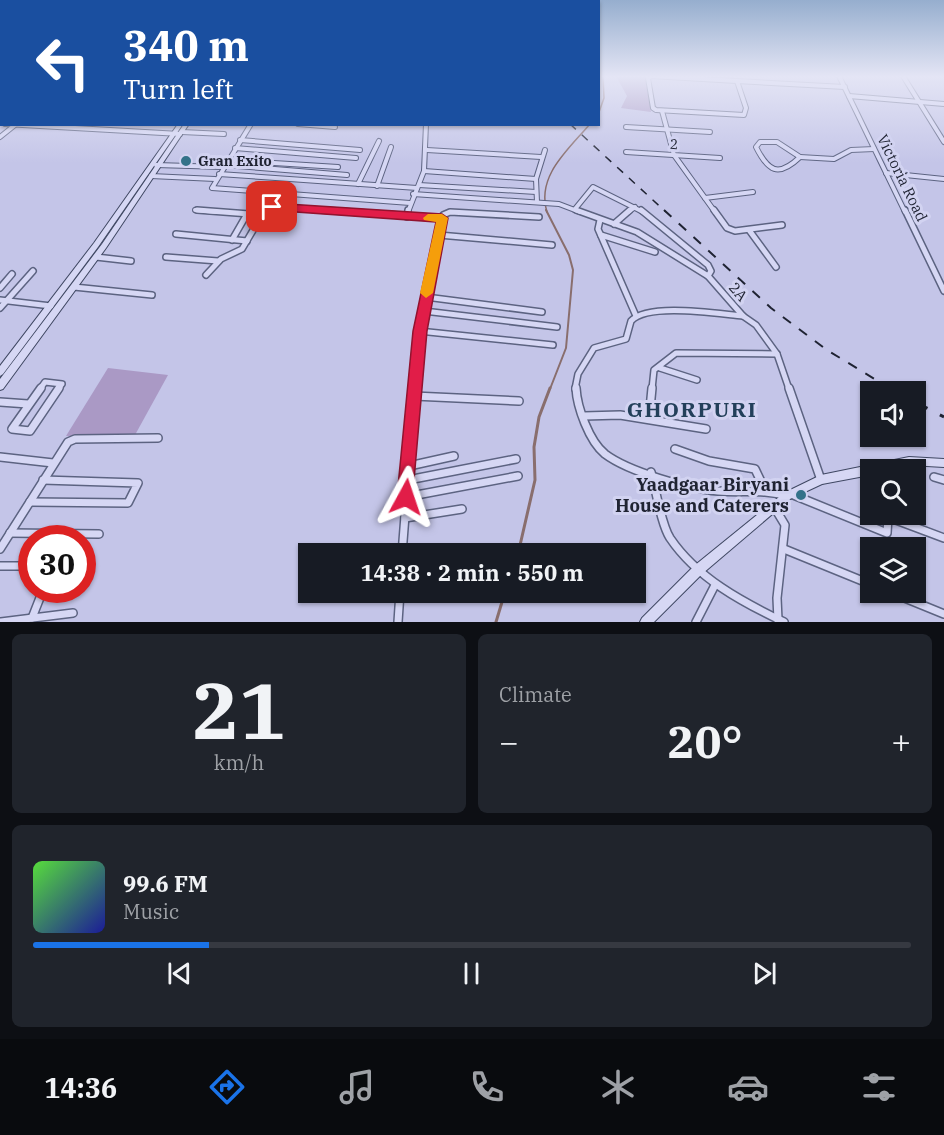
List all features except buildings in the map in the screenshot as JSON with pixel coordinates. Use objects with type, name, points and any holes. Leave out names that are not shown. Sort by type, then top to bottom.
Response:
[{"type":"street","points":[[653,105],[653,108],[663,111],[746,114],[744,105]]},
{"type":"street","name":"Victoria Road","points":[[853,105],[944,291]]},
{"type":"street","points":[[921,105],[944,142]]},
{"type":"street","points":[[663,111],[674,155],[727,228],[735,231],[782,225]]},
{"type":"street","points":[[0,137],[14,126]]},
{"type":"street","points":[[42,126],[224,134]]},
{"type":"street","points":[[250,126],[215,179],[212,188],[410,203]]},
{"type":"street","points":[[323,126],[335,127]]},
{"type":"street","points":[[407,217],[413,194],[424,171],[427,150],[426,126]]},
{"type":"street","points":[[626,127],[710,132]]},
{"type":"street","points":[[0,386],[96,257],[123,211],[179,131]]},
{"type":"street","points":[[240,140],[360,150]]},
{"type":"street","points":[[358,184],[379,141]]},
{"type":"street","points":[[800,157],[789,168],[771,169],[761,161],[756,147],[764,141],[777,142],[800,157],[834,159],[851,150],[874,149]]},
{"type":"street","points":[[377,186],[391,147]]},
{"type":"street","points":[[235,148],[356,158]]},
{"type":"street","points":[[427,150],[541,157]]},
{"type":"street","points":[[538,202],[536,179],[545,150]]},
{"type":"street","name":"2","points":[[626,152],[720,158]]},
{"type":"street","points":[[228,159],[338,167]]},
{"type":"street","points":[[155,165],[224,166],[347,175]]},
{"type":"street","points":[[0,372],[151,176],[155,165]]},
{"type":"street","points":[[424,171],[536,179]]},
{"type":"street","points":[[886,173],[944,179]]},
{"type":"street","points":[[219,174],[377,186],[536,192]]},
{"type":"street","points":[[151,176],[215,179]]},
{"type":"street","points":[[575,209],[593,187],[647,213],[708,266],[711,271],[708,276]]},
{"type":"street","points":[[705,198],[753,192]]},
{"type":"street","name":"2A","points":[[413,194],[550,203],[575,209],[653,240],[708,276],[743,316],[756,325],[777,354],[821,480]]},
{"type":"street","points":[[206,275],[218,261],[242,249],[262,215],[268,209],[276,207],[407,217],[442,218],[450,212],[539,217]]},
{"type":"street","points":[[614,224],[618,218],[635,207]]},
{"type":"street","points":[[195,210],[262,215]]},
{"type":"street","points":[[232,240],[247,214]]},
{"type":"street","points":[[403,543],[420,331],[442,218]]},
{"type":"street","points":[[600,220],[597,226],[636,316]]},
{"type":"street","points":[[749,230],[776,267]]},
{"type":"street","points":[[176,234],[247,241]]},
{"type":"street","points":[[439,235],[552,245]]},
{"type":"street","points":[[601,235],[655,252]]},
{"type":"street","points":[[96,257],[131,261]]},
{"type":"street","points":[[166,257],[218,261]]},
{"type":"street","points":[[0,308],[3,300],[33,271]]},
{"type":"street","points":[[0,288],[12,274]]},
{"type":"street","points":[[74,286],[152,295]]},
{"type":"street","points":[[426,297],[543,312]]},
{"type":"street","points":[[3,300],[48,308],[59,307]]},
{"type":"street","points":[[0,378],[37,328],[48,308]]},
{"type":"street","points":[[424,311],[557,327]]},
{"type":"street","points":[[743,316],[670,311],[636,316],[632,320],[626,339],[615,344],[596,345],[577,372],[574,383],[575,394],[584,416],[599,447],[606,455],[695,487],[715,491],[765,490],[789,495],[888,534],[888,517],[944,538]]},
{"type":"street","points":[[420,331],[553,345]]},
{"type":"street","points":[[649,419],[652,373],[660,368],[669,356],[687,351],[777,354]]},
{"type":"street","points":[[660,368],[697,380]]},
{"type":"street","points":[[45,382],[62,384],[30,431],[12,429],[28,404],[45,382]]},
{"type":"street","points":[[414,396],[519,401]]},
{"type":"street","points":[[0,402],[28,404]]},
{"type":"street","points":[[584,416],[620,415],[706,429]]},
{"type":"street","points":[[0,549],[63,448],[75,439],[159,438]]},
{"type":"street","points":[[675,449],[708,461],[755,469],[765,490]]},
{"type":"street","points":[[409,466],[454,456]]},
{"type":"street","points":[[0,457],[53,463]]},
{"type":"street","points":[[408,480],[516,459]]},
{"type":"street","points":[[926,462],[944,463]]},
{"type":"street","points":[[651,472],[669,537],[698,570],[715,585],[780,621]]},
{"type":"street","points":[[646,622],[698,570],[773,505],[821,480],[860,472]]},
{"type":"street","points":[[406,497],[518,476]]},
{"type":"street","points":[[934,477],[944,480]]},
{"type":"street","points":[[30,502],[128,503],[138,483],[43,480]]},
{"type":"street","points":[[773,505],[785,525],[777,598],[780,621]]},
{"type":"street","points":[[405,518],[462,509]]},
{"type":"street","points":[[10,533],[99,534]]},
{"type":"street","points":[[784,549],[860,580]]},
{"type":"street","points":[[0,566],[18,566]]},
{"type":"street","points":[[696,622],[715,585]]},
{"type":"street","points":[[32,618],[38,603]]},
{"type":"street","points":[[398,622],[399,603]]},
{"type":"street","points":[[917,603],[944,614]]},
{"type":"street","points":[[1,622],[73,613]]},
{"type":"shaded area","points":[[622,105],[650,105],[651,112],[621,108]]},
{"type":"shaded area","points":[[108,368],[168,375],[135,435],[66,436]]},
{"type":"waterway","points":[[600,109],[602,105]]},
{"type":"waterway","points":[[547,212],[545,199],[550,175],[556,164],[588,126]]},
{"type":"waterway","points":[[547,212],[569,255],[573,270],[566,348],[550,389]]},
{"type":"waterway","points":[[521,543],[535,480],[534,447],[539,417],[550,388]]},
{"type":"waterway","points":[[496,622],[502,603]]},
{"type":"railway","points":[[572,126],[666,212]]},
{"type":"railway","points":[[664,210],[771,308],[827,350],[878,381]]},
{"type":"railway","points":[[926,408],[944,417]]},
{"type":"slow traffic","points":[[426,293],[442,218],[428,218]]},
{"type":"place","name":"Gran Exito","points":[[186,161]]},
{"type":"place","name":"Yaadgaar Biryani House and Caterers","points":[[801,495]]},
{"type":"district","name":"GHORPURI","points":[[692,410]]},
{"type":"route","points":[[272,207],[442,218],[420,331],[406,497]]}]
